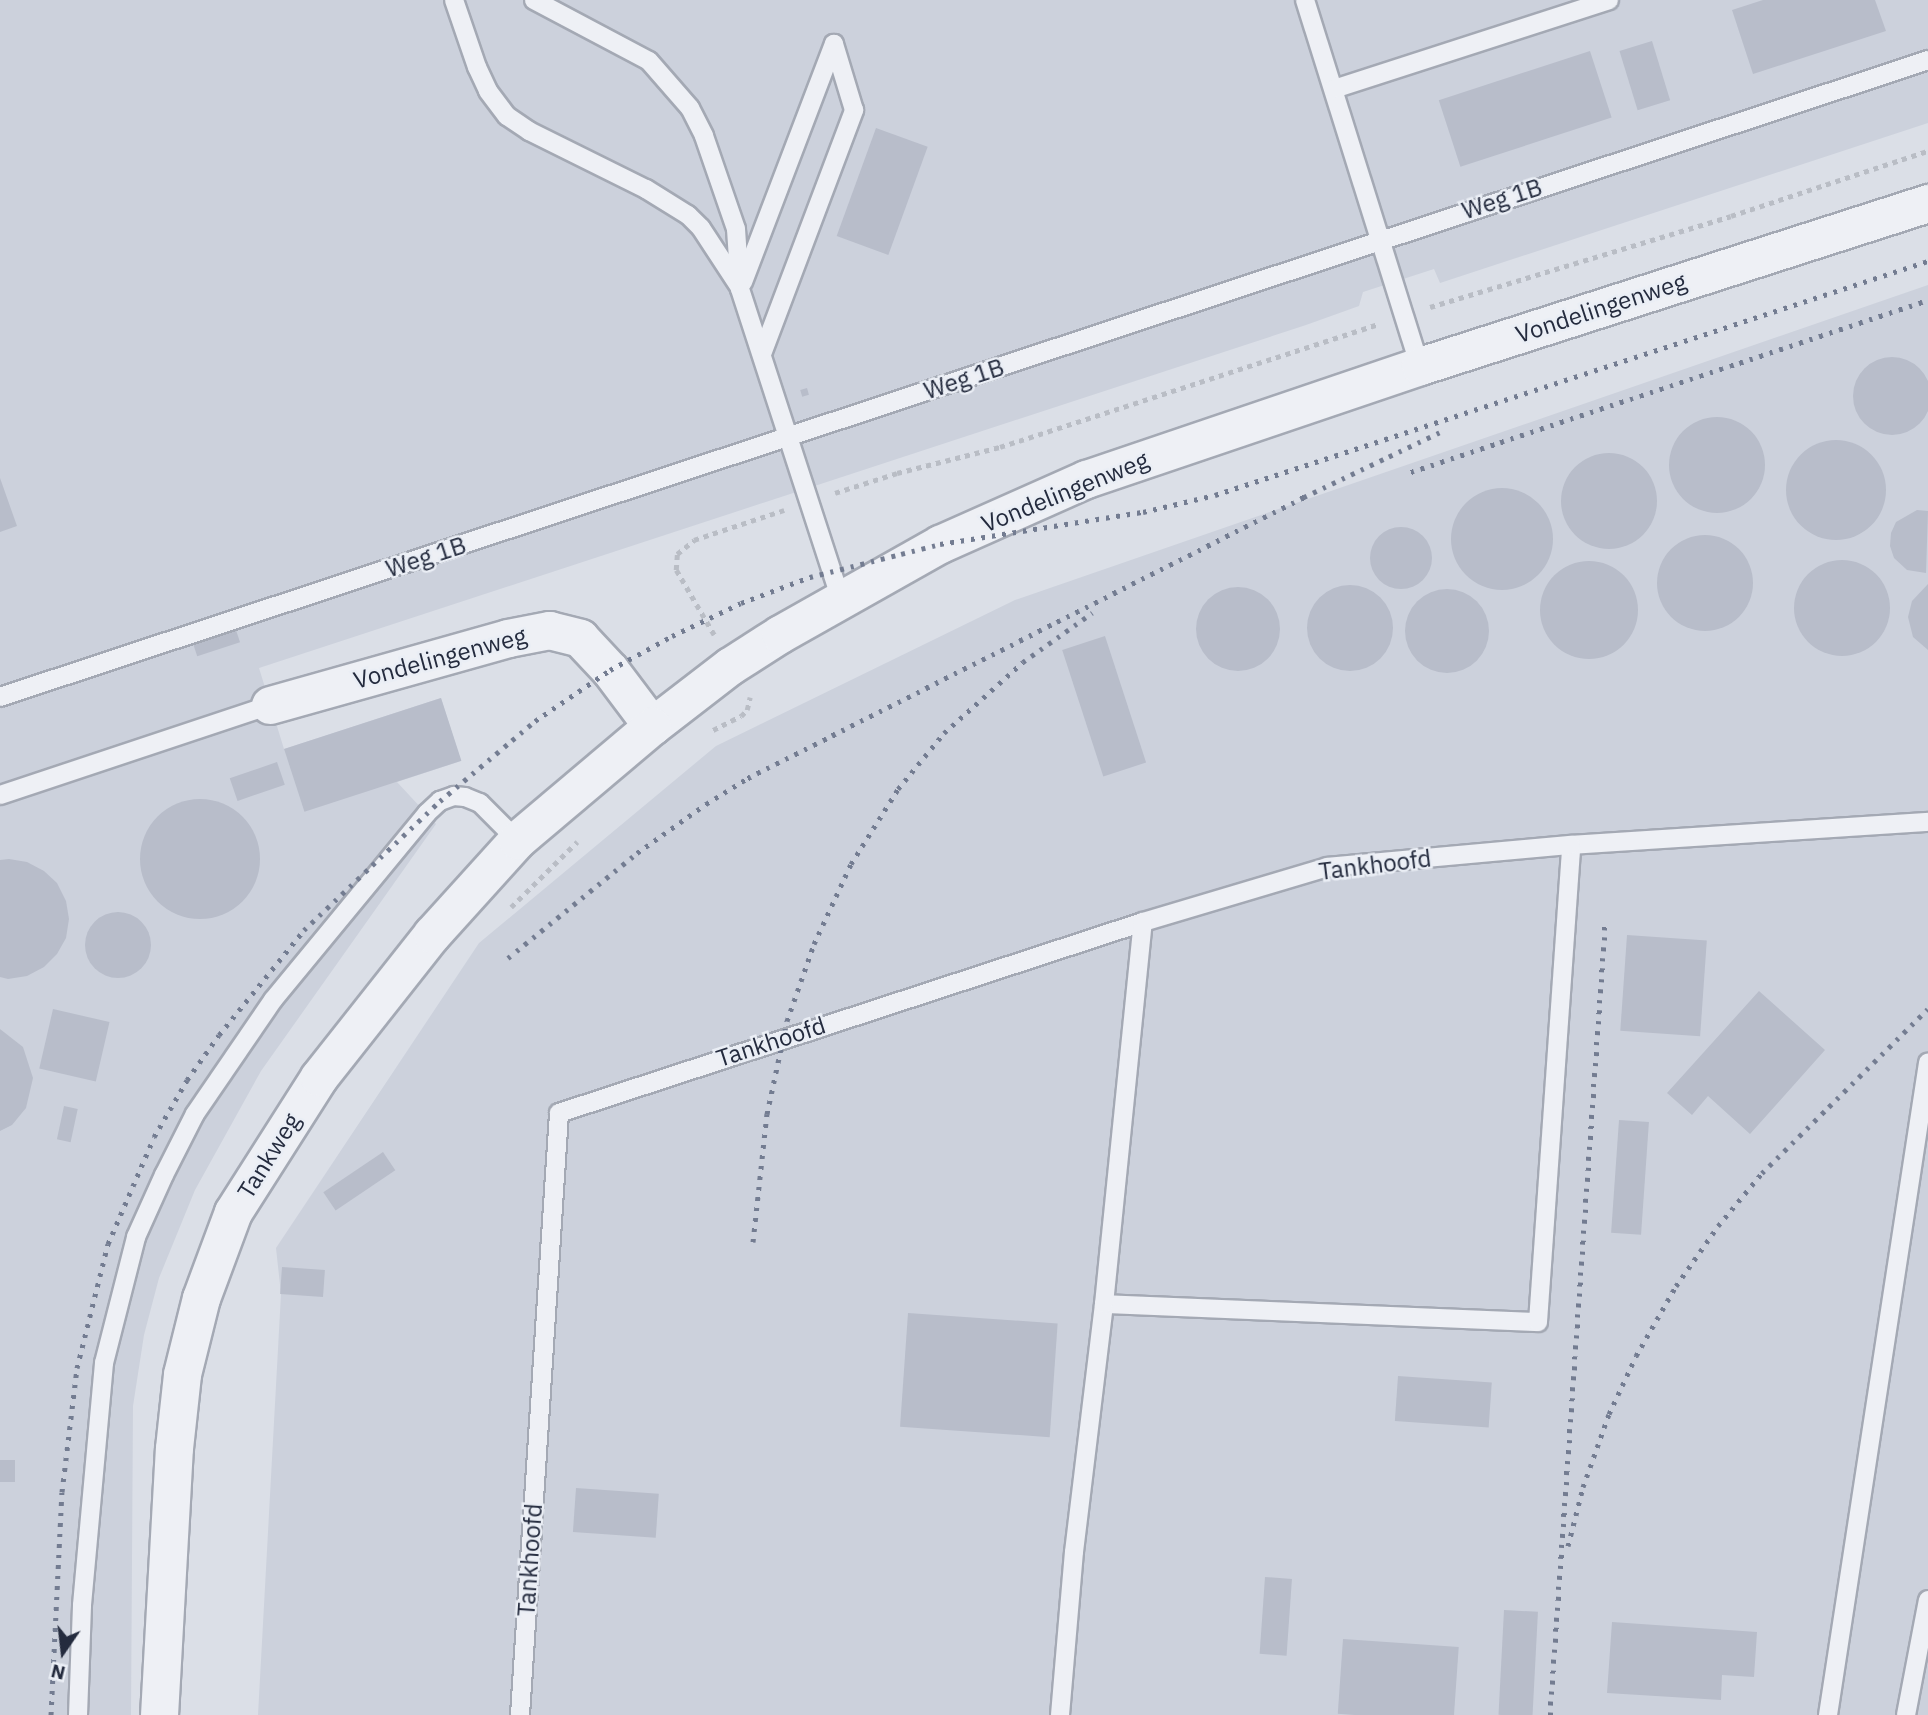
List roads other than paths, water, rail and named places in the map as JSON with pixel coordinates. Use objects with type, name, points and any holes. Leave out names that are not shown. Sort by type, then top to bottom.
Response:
[{"type":"street","name":"Vondelingenweg","points":[[270,705],[508,638],[549,630],[580,638],[610,670],[652,726],[730,666],[841,600],[940,544],[1086,479],[1420,366],[1928,203]]},
{"type":"street","name":"Tankweg","points":[[159,1715],[174,1448],[182,1374],[201,1298],[233,1212],[319,1077],[432,934],[517,840],[652,726]]},
{"type":"lane","points":[[454,0],[477,67],[488,91],[507,116],[529,131],[646,189],[688,215],[701,228],[740,289],[841,600]]},
{"type":"lane","points":[[534,0],[649,61],[690,108],[704,136],[736,229],[740,289]]},
{"type":"lane","points":[[1305,0],[1420,366]]},
{"type":"lane","points":[[1334,89],[1609,0]]},
{"type":"lane","points":[[740,289],[834,44],[854,110],[762,354]]},
{"type":"lane","name":"Weg 1B","points":[[0,697],[1928,60]]},
{"type":"lane","points":[[0,795],[270,705]]},
{"type":"lane","points":[[78,1715],[82,1605],[104,1363],[136,1237],[164,1175],[195,1114],[273,1000],[427,813],[440,801],[454,796],[465,797],[480,803],[517,840]]},
{"type":"lane","name":"Tankhoofd","points":[[520,1715],[559,1113],[1143,922],[1327,867],[1571,845],[1928,822]]},
{"type":"lane","points":[[1104,1304],[1538,1322],[1571,845]]},
{"type":"lane","points":[[1060,1715],[1074,1552],[1104,1304],[1143,922]]},
{"type":"lane","points":[[1828,1715],[1928,1063]]},
{"type":"lane","points":[[1906,1715],[1928,1600]]},
{"type":"railway","points":[[51,1715],[62,1492],[77,1368],[108,1244],[154,1137],[187,1080],[219,1035],[304,930],[440,801],[535,721],[610,670],[672,636],[741,603],[810,577],[940,544],[1143,512],[1215,495],[1928,261]]},
{"type":"railway","points":[[1411,472],[1928,300]]},
{"type":"railway","points":[[508,958],[637,853],[748,778],[1304,497],[1440,432]]},
{"type":"railway","points":[[753,1242],[767,1114],[787,1021],[814,944],[851,864],[898,789],[944,733],[1023,662],[1092,613]]},
{"type":"railway","points":[[1550,1715],[1605,927]]},
{"type":"railway","points":[[1568,1546],[1583,1487],[1609,1414],[1636,1356],[1676,1286],[1718,1226],[1762,1173],[1928,1009]]}]
